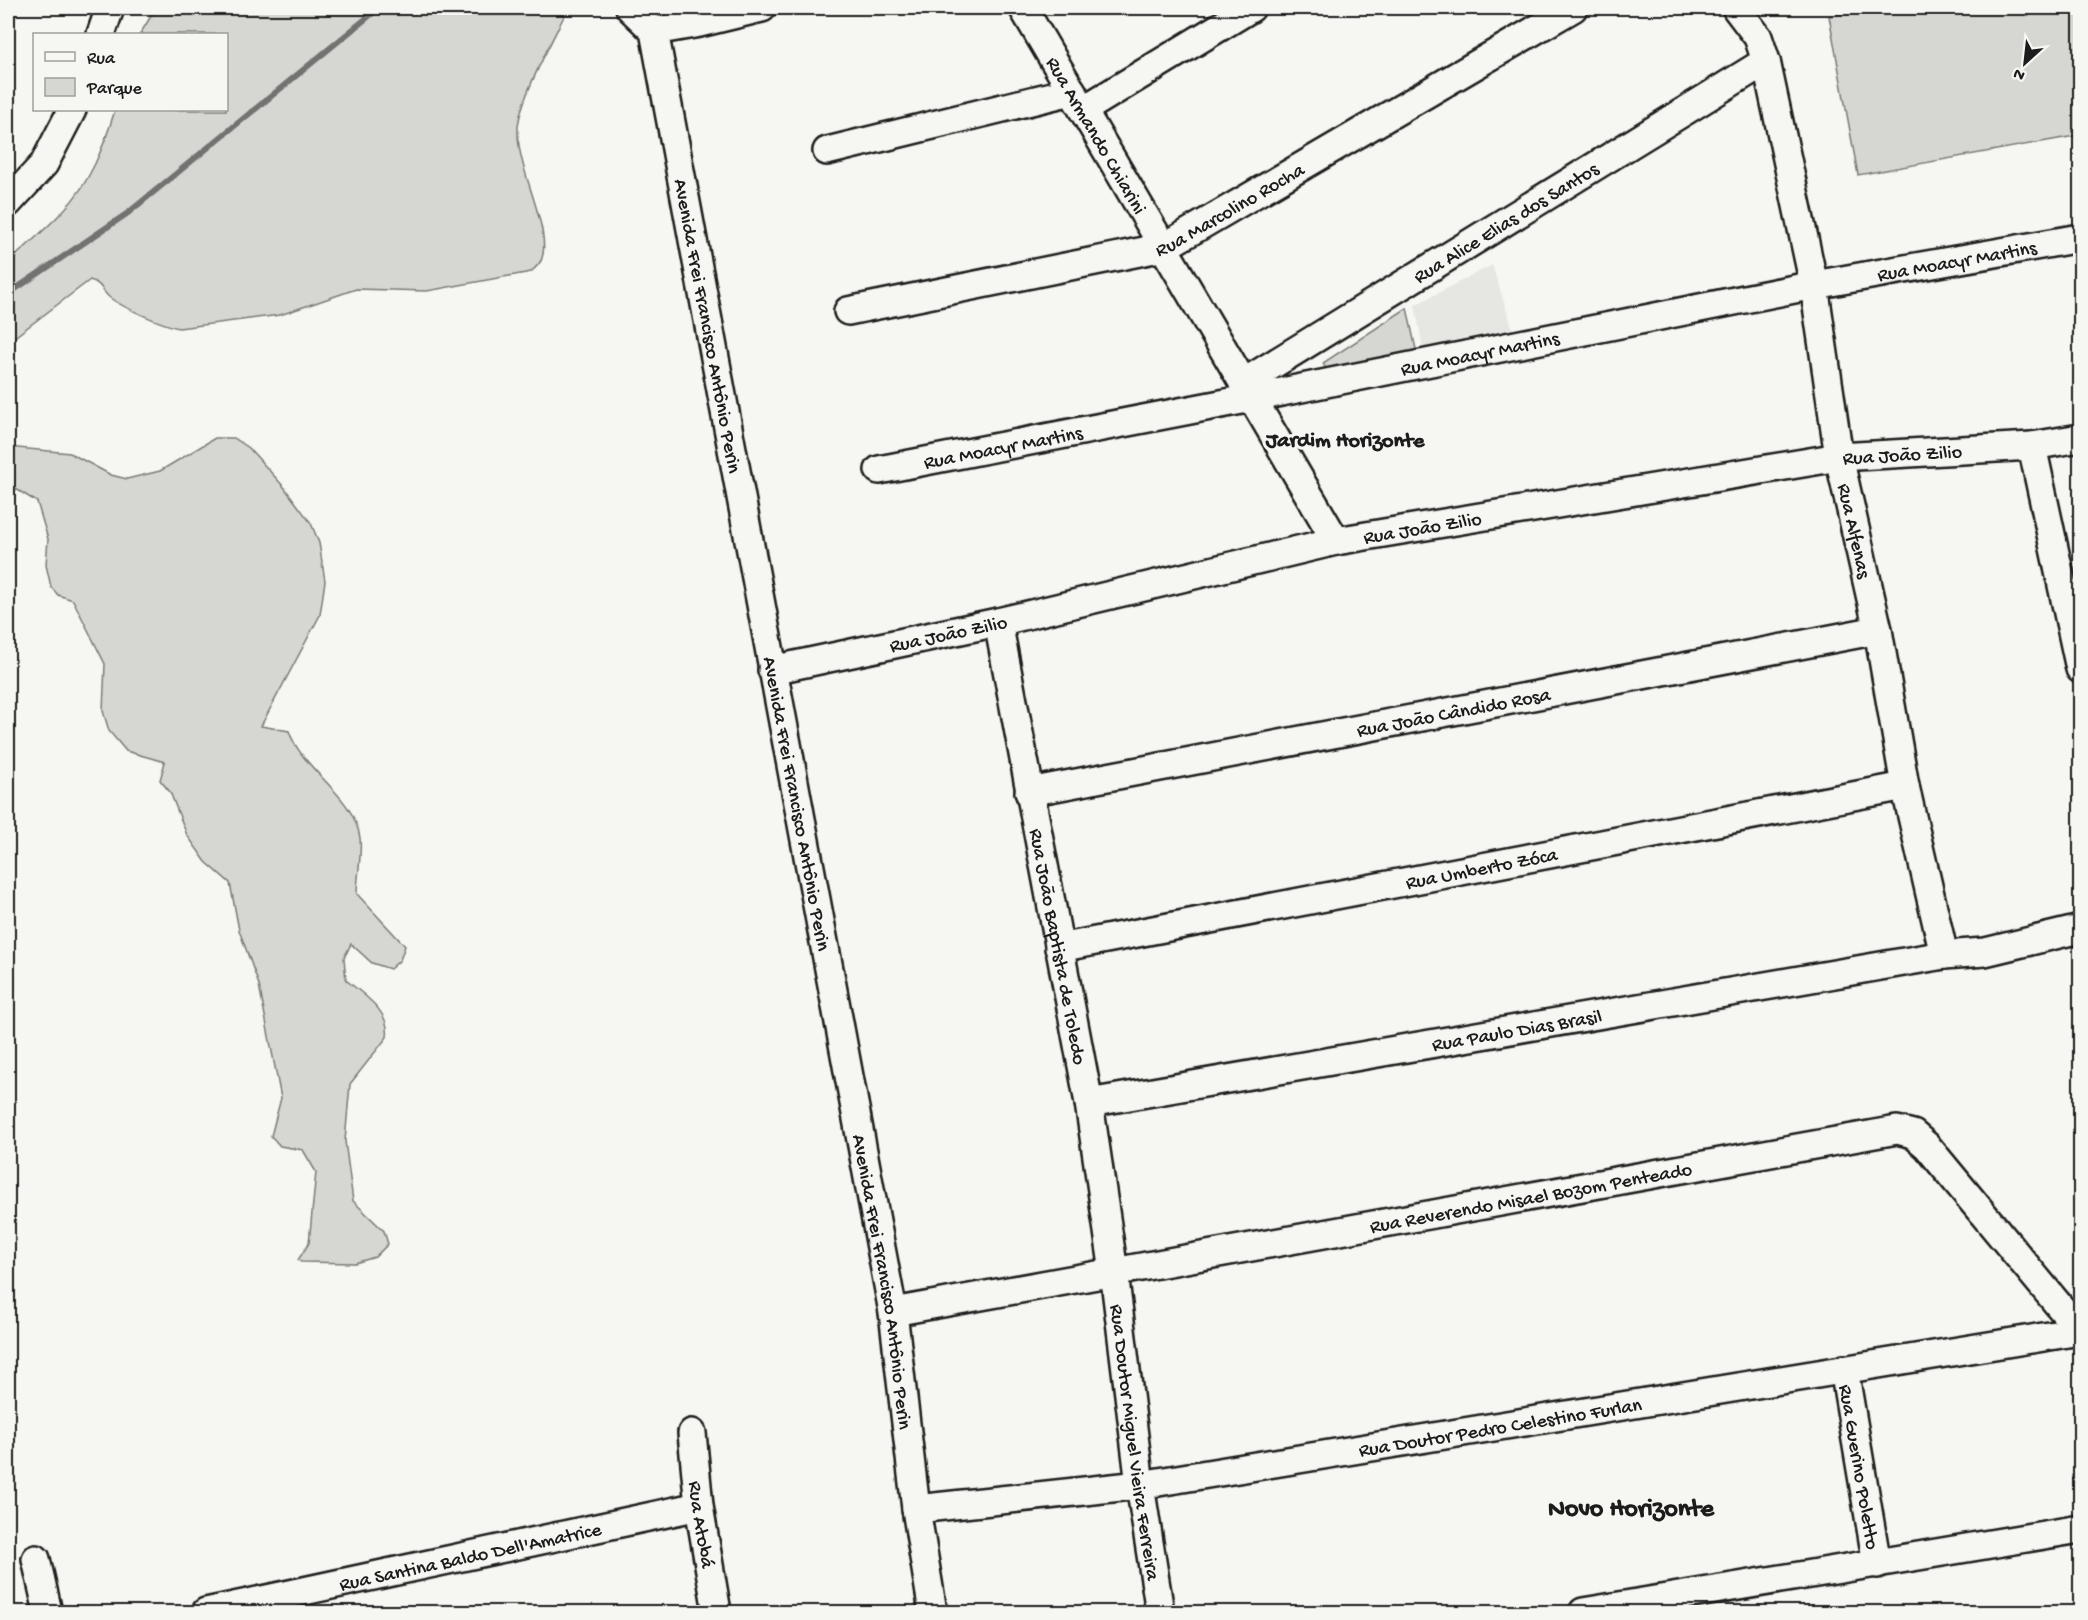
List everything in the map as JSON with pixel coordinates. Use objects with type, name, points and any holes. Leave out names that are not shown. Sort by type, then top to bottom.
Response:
[{"type":"street","points":[[101,33],[110,8]]},
{"type":"street","points":[[630,8],[654,31],[762,8]]},
{"type":"street","name":"Rua Armando Chiarini","points":[[1023,8],[1336,541]]},
{"type":"street","points":[[827,151],[1077,100],[1251,8]]},
{"type":"street","name":"Rua Marcolino Rocha","points":[[848,312],[1164,247],[1573,8]]},
{"type":"street","name":"Rua Alfenas","points":[[1736,8],[1758,37],[1766,61],[1814,285],[1839,457],[1878,630],[1905,786],[1944,955]]},
{"type":"street","name":"Avenida Frei Francisco Antônio Perin","points":[[654,31],[893,1312],[916,1509],[933,1612]]},
{"type":"street","name":"Rua Alice Elias dos Santos","points":[[1248,391],[1766,61]]},
{"type":"street","points":[[8,203],[44,164],[71,111]]},
{"type":"street","name":"Rua Moacyr Martins","points":[[879,470],[1248,391],[1814,285],[2080,238]]},
{"type":"street","name":"Rua João Zilio","points":[[772,670],[998,622],[1336,541],[1839,457],[2032,446],[2080,438]]},
{"type":"street","points":[[2032,446],[2080,669]]},
{"type":"street","name":"Rua João Baptista de Toledo","points":[[998,622],[1089,1103],[1114,1272]]},
{"type":"street","name":"Rua João Cândido Rosa","points":[[1029,792],[1878,630]]},
{"type":"street","name":"Rua Umberto Zóca","points":[[1059,948],[1905,786]]},
{"type":"street","name":"Rua Paulo Dias Brasil","points":[[1089,1103],[1944,955],[1985,952],[2080,929]]},
{"type":"street","name":"Rua Reverendo Misael Bozom Penteado","points":[[893,1312],[1898,1130],[1912,1134],[1927,1146],[2080,1331]]},
{"type":"street","name":"Rua Doutor Miguel Vieira Ferreira","points":[[1114,1272],[1140,1485],[1160,1612]]},
{"type":"street","name":"Rua Doutor Pedro Celestino Furlan","points":[[916,1509],[1140,1485],[2080,1331]]},
{"type":"street","name":"Rua Guerino Poletto","points":[[1844,1369],[1877,1564]]},
{"type":"street","name":"Rua Atobá","points":[[692,1433],[699,1506],[717,1612]]},
{"type":"street","name":"Rua Santina Baldo Dell'Amatrice","points":[[206,1612],[699,1506]]},
{"type":"street","points":[[1583,1612],[1731,1601],[1877,1564],[2080,1529]]},
{"type":"street","points":[[36,1559],[48,1612]]},
{"type":"shaded area","points":[[1492,265],[1514,333],[1424,353],[1415,305]]},
{"type":"green space","points":[[156,8],[568,8],[531,83],[518,127],[522,160],[542,230],[544,245],[540,262],[531,272],[427,291],[356,289],[280,315],[179,328],[154,320],[124,306],[110,298],[100,286],[90,280],[8,342],[8,263],[56,219],[81,189],[101,151],[115,111],[228,111],[228,33],[141,33]]},
{"type":"green space","points":[[1877,8],[2080,8],[2080,135],[1858,175],[1829,16]]},
{"type":"green space","points":[[1407,308],[1417,354],[1328,374],[1323,363]]},
{"type":"green space","points":[[215,438],[234,438],[249,448],[284,487],[311,523],[319,543],[325,581],[320,615],[261,726],[289,731],[305,759],[348,808],[356,822],[360,838],[357,894],[405,946],[400,960],[390,969],[372,963],[351,944],[344,958],[346,980],[381,1012],[387,1028],[387,1037],[350,1084],[345,1141],[353,1201],[384,1231],[388,1244],[375,1257],[355,1263],[301,1262],[298,1260],[309,1243],[316,1172],[303,1150],[280,1146],[271,1136],[281,1098],[259,985],[239,930],[230,883],[206,862],[187,835],[170,792],[160,780],[165,762],[126,751],[109,731],[103,711],[105,664],[73,600],[58,595],[51,587],[46,565],[48,539],[37,502],[8,484],[8,447],[70,453],[111,475],[127,479],[160,471]]},
{"type":"waterway","points":[[8,294],[128,213],[379,8]]},
{"type":"district","name":"Jardim Horizonte","points":[[1345,438]]},
{"type":"district","name":"Novo Horizonte","points":[[1631,1506]]}]
